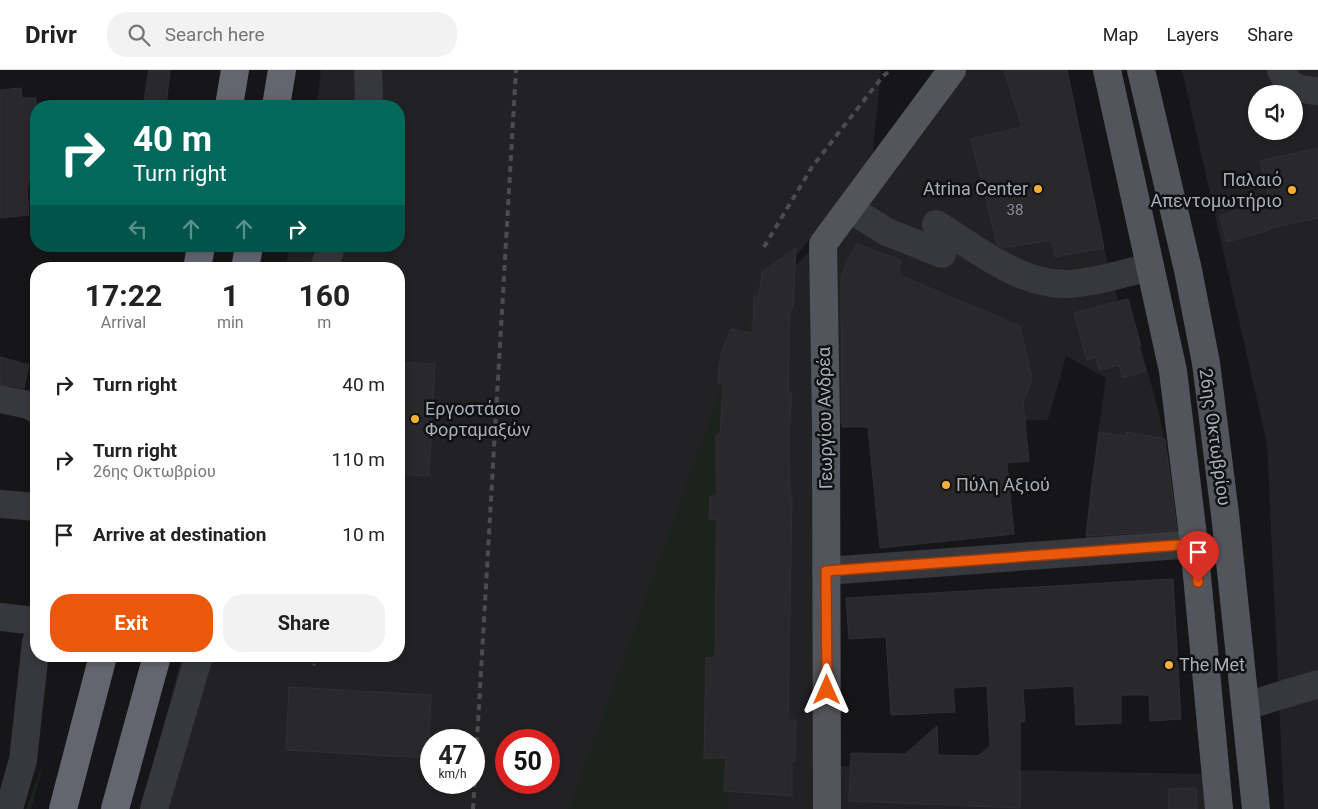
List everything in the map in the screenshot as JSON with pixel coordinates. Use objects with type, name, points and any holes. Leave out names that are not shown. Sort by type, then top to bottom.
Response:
[{"type":"highway","points":[[230,100],[235,70]]},
{"type":"highway","points":[[277,100],[282,70]]},
{"type":"highway","points":[[63,809],[101,662]]},
{"type":"highway","points":[[115,809],[155,662]]},
{"type":"main road","name":"Γεωργίου Ανδρέα","points":[[827,809],[822,244],[952,70]]},
{"type":"main road","name":"26ης Οκτωβρίου","points":[[1107,70],[1173,371],[1194,544],[1219,809]]},
{"type":"main road","name":"26ης Οκτωβρίου","points":[[1141,70],[1188,270],[1206,363],[1226,514],[1256,809]]},
{"type":"street","points":[[368,70],[368,100]]},
{"type":"street","points":[[1281,70],[1284,79],[1300,90],[1318,91]]},
{"type":"street","points":[[850,209],[887,232],[942,254]]},
{"type":"street","points":[[936,224],[1006,267],[1029,278],[1041,281],[1080,283],[1150,267]]},
{"type":"street","points":[[0,399],[30,406]]},
{"type":"street","points":[[0,504],[30,506]]},
{"type":"street","points":[[826,571],[1194,544]]},
{"type":"street","points":[[0,617],[30,620]]},
{"type":"street","points":[[9,809],[10,777],[26,745],[34,662]]},
{"type":"street","points":[[154,809],[197,662]]},
{"type":"street","points":[[1246,706],[1318,684]]},
{"type":"path","points":[[314,662],[314,666]]},
{"type":"shaded area","points":[[321,70],[881,70],[872,162],[754,308],[810,251],[833,766],[1206,774],[1208,809],[141,809],[180,662],[405,662],[405,262],[287,262],[289,252],[405,252],[405,100],[318,100]]},
{"type":"shaded area","points":[[963,70],[1067,70],[1104,248],[1118,301],[1128,299],[1160,417],[1171,476],[1178,537],[1085,543],[1091,482],[1106,378],[1066,356],[1048,420],[826,424],[823,244]]},
{"type":"shaded area","points":[[1182,70],[1318,70],[1318,809],[1284,809],[1267,444]]},
{"type":"shaded area","points":[[748,314],[727,809],[569,809]]},
{"type":"shaded area","points":[[44,762],[31,809],[26,809]]},
{"type":"building","points":[[149,70],[170,70],[167,100],[144,100]]},
{"type":"building","name":"Atrina Center","points":[[1004,70],[1067,70],[1104,248],[1055,257],[1051,240],[1004,248],[997,244],[971,139],[1022,127]]},
{"type":"building","points":[[21,88],[22,98],[36,98],[36,100],[30,100],[30,181],[28,181],[29,187],[27,187],[29,215],[0,218],[0,90]]},
{"type":"building","name":"Παλαιό Απεντομωτήριο","points":[[1318,148],[1318,218],[1269,228],[1269,230],[1227,242],[1220,216],[1269,199],[1260,161]]},
{"type":"building","points":[[857,244],[901,260],[899,275],[1020,326],[1032,379],[1023,402],[1029,461],[1007,463],[1014,534],[880,548],[868,427],[842,427],[841,280],[846,262]]},
{"type":"building","points":[[796,248],[793,309],[790,309],[788,393],[792,393],[789,433],[790,497],[792,497],[788,720],[796,720],[795,761],[792,761],[792,796],[724,791],[726,758],[704,758],[706,657],[715,658],[717,519],[709,520],[710,496],[717,496],[716,435],[720,435],[723,383],[718,382],[719,367],[722,351],[731,329],[753,333],[754,296],[759,296],[762,272]]},
{"type":"building","points":[[1128,299],[1141,346],[1138,347],[1146,371],[1123,378],[1119,365],[1099,370],[1096,357],[1087,360],[1074,313]]},
{"type":"building","points":[[0,357],[29,365],[24,388],[0,384]]},
{"type":"building","name":"Εργοστάσιο Φορταμαξών","points":[[405,362],[435,364],[429,476],[405,474]]},
{"type":"building","points":[[1099,432],[1126,436],[1126,432],[1165,439],[1177,530],[1086,536]]},
{"type":"building","points":[[1173,579],[1181,719],[1150,721],[1149,695],[1121,695],[1121,723],[1076,725],[1074,686],[1023,689],[1025,721],[1020,722],[1020,808],[849,801],[851,753],[905,754],[937,726],[938,755],[978,756],[990,746],[987,686],[953,688],[955,712],[891,715],[886,637],[849,639],[846,598]]},
{"type":"building","points":[[289,687],[431,695],[429,729],[420,729],[420,758],[286,750]]},
{"type":"building","points":[[1196,788],[1197,809],[1169,809],[1168,789]]},
{"type":"railway","points":[[473,809],[516,70]]},
{"type":"railway","points":[[764,247],[812,167],[883,76],[891,70]]},
{"type":"place","name":"Atrina Center","points":[[1038,189]]},
{"type":"place","name":"Παλαιό Απεντομωτήριο","points":[[1292,190]]},
{"type":"place","name":"Εργοστάσιο Φορταμαξών","points":[[415,419]]},
{"type":"place","name":"Πύλη Αξιού","points":[[946,485]]},
{"type":"place","name":"The Met","points":[[1169,665]]},
{"type":"route","points":[[827,690],[826,571],[1194,544],[1198,582]]}]
